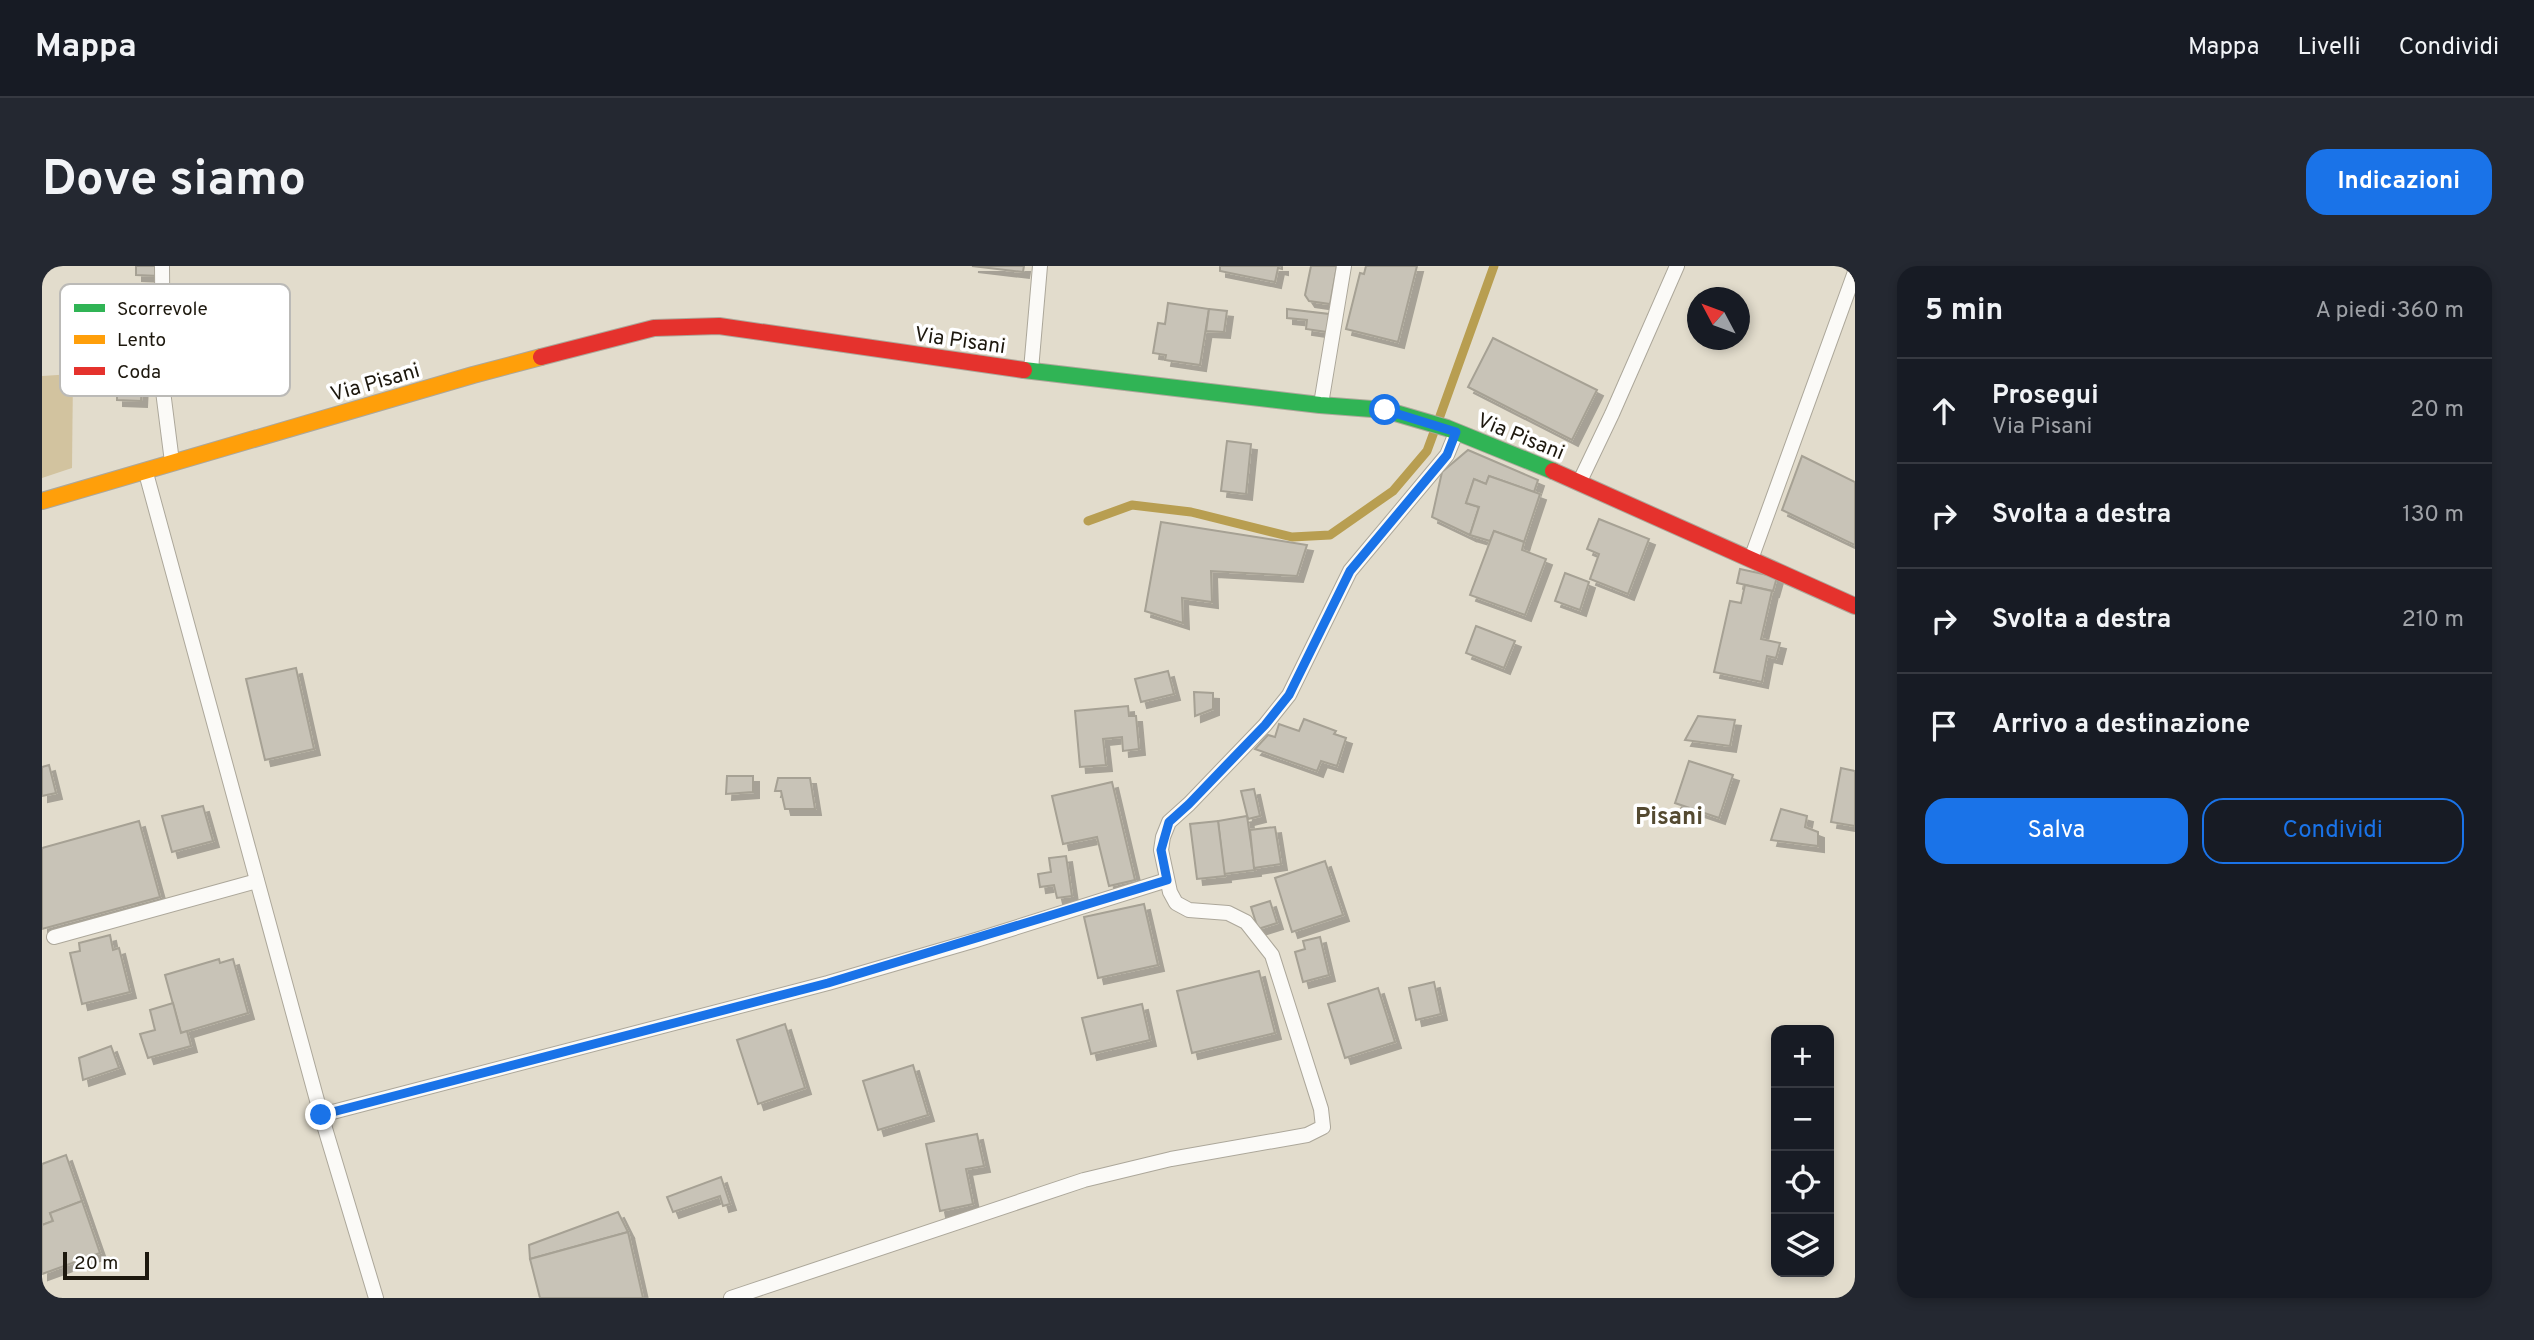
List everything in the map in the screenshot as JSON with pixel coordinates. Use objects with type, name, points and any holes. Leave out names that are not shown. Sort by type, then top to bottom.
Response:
[{"type":"street","name":"Via Pisani","points":[[42,501],[472,375],[654,328],[719,326],[1030,371],[1320,405],[1385,410],[1452,430],[1579,482],[1855,606]]},
{"type":"lane","points":[[162,266],[162,284]]},
{"type":"lane","points":[[1030,371],[1040,266]]},
{"type":"lane","points":[[1320,405],[1344,266]]},
{"type":"lane","points":[[1579,482],[1677,266]]},
{"type":"lane","points":[[1751,560],[1855,272]]},
{"type":"lane","points":[[164,396],[172,463]]},
{"type":"lane","points":[[731,1298],[1084,1180],[1171,1159],[1307,1135],[1323,1127],[1321,1109],[1272,955],[1246,922],[1228,913],[1189,910],[1176,902],[1170,892],[1161,850],[1169,822],[1265,725],[1289,695],[1350,571],[1447,455],[1452,430]]},
{"type":"lane","points":[[145,471],[321,1115],[376,1298]]},
{"type":"lane","points":[[321,1115],[828,983],[1167,880]]},
{"type":"lane","points":[[54,937],[257,881]]},
{"type":"shaded area","points":[[60,375],[60,396],[73,396],[72,468],[42,478],[42,376]]},
{"type":"building","points":[[136,266],[159,266],[159,276],[136,275]]},
{"type":"building","points":[[972,266],[1024,266],[1023,272]]},
{"type":"building","points":[[1220,266],[1282,266],[1282,269],[1278,268],[1275,282],[1220,271]]},
{"type":"building","points":[[1311,266],[1337,266],[1330,304],[1309,301],[1305,295]]},
{"type":"building","points":[[1366,266],[1417,266],[1398,342],[1346,329],[1360,273],[1364,274]]},
{"type":"building","points":[[1168,303],[1209,309],[1200,365],[1165,360],[1166,355],[1153,353],[1158,323],[1165,324]]},
{"type":"building","points":[[1209,309],[1227,311],[1224,332],[1206,331]]},
{"type":"building","points":[[1287,309],[1329,314],[1327,332],[1306,329],[1307,320],[1287,318]]},
{"type":"building","points":[[1493,338],[1597,390],[1572,440],[1468,387]]},
{"type":"building","points":[[117,396],[141,396],[141,401],[117,400]]},
{"type":"building","points":[[1227,441],[1251,444],[1246,494],[1221,491]]},
{"type":"building","points":[[1468,450],[1538,480],[1534,492],[1489,476],[1486,484],[1474,479],[1466,503],[1479,507],[1470,535],[1432,517],[1442,472]]},
{"type":"building","points":[[1802,456],[1855,482],[1855,545],[1782,510]]},
{"type":"building","points":[[1489,476],[1540,494],[1524,542],[1494,531],[1490,541],[1470,535],[1479,507],[1466,503],[1474,479],[1486,484]]},
{"type":"building","points":[[1599,519],[1649,539],[1628,594],[1590,579],[1599,554],[1587,549]]},
{"type":"building","points":[[1161,522],[1307,545],[1297,576],[1211,571],[1212,602],[1182,598],[1183,623],[1145,611]]},
{"type":"building","points":[[1494,531],[1524,542],[1522,550],[1546,559],[1525,615],[1470,595]]},
{"type":"building","points":[[1740,569],[1777,577],[1773,591],[1737,583]]},
{"type":"building","points":[[1565,573],[1589,582],[1580,610],[1555,601]]},
{"type":"building","points":[[1745,585],[1772,591],[1761,639],[1780,643],[1776,658],[1767,656],[1762,682],[1714,672],[1730,601],[1741,603]]},
{"type":"building","points":[[1476,626],[1515,641],[1504,668],[1466,653]]},
{"type":"building","points":[[296,668],[314,749],[265,760],[246,679]]},
{"type":"building","points":[[1168,671],[1174,694],[1141,702],[1135,679]]},
{"type":"building","points":[[1194,692],[1213,693],[1213,709],[1195,716]]},
{"type":"building","points":[[1128,706],[1129,716],[1136,716],[1139,749],[1123,751],[1122,737],[1103,739],[1106,765],[1080,767],[1075,711]]},
{"type":"building","points":[[1698,716],[1735,720],[1730,746],[1685,740]]},
{"type":"building","points":[[1304,719],[1336,731],[1334,734],[1346,738],[1337,766],[1321,761],[1317,771],[1255,749],[1268,735],[1275,737],[1279,724],[1299,731]]},
{"type":"building","points":[[1689,761],[1733,775],[1719,818],[1675,803]]},
{"type":"building","points":[[49,765],[56,793],[42,796],[42,767]]},
{"type":"building","points":[[1841,768],[1855,771],[1855,826],[1831,822]]},
{"type":"building","points":[[727,776],[753,776],[753,792],[726,794]]},
{"type":"building","points":[[778,778],[810,778],[815,809],[785,809],[781,791],[775,791]]},
{"type":"building","points":[[1112,782],[1135,880],[1109,886],[1097,837],[1063,844],[1052,796]]},
{"type":"building","points":[[1254,789],[1260,816],[1248,819],[1241,791]]},
{"type":"building","points":[[203,806],[213,841],[172,852],[162,816]]},
{"type":"building","points":[[1781,809],[1807,816],[1805,827],[1818,832],[1818,846],[1771,840]]},
{"type":"building","points":[[1247,816],[1255,870],[1224,874],[1218,821]]},
{"type":"building","points":[[139,821],[160,897],[42,929],[42,848]]},
{"type":"building","points":[[1218,821],[1225,876],[1197,879],[1190,824]]},
{"type":"building","points":[[1275,827],[1281,864],[1254,868],[1250,830]]},
{"type":"building","points":[[1066,856],[1072,896],[1057,898],[1054,885],[1040,887],[1038,874],[1051,872],[1049,858]]},
{"type":"building","points":[[1325,861],[1343,915],[1292,932],[1275,878]]},
{"type":"building","points":[[1270,901],[1277,923],[1258,929],[1251,907]]},
{"type":"building","points":[[1144,904],[1158,965],[1098,978],[1084,917]]},
{"type":"building","points":[[110,935],[113,950],[119,948],[130,992],[82,1004],[70,953],[80,951],[79,943]]},
{"type":"building","points":[[1320,937],[1329,975],[1303,982],[1295,952],[1305,949],[1303,941]]},
{"type":"building","points":[[219,959],[220,963],[233,959],[248,1013],[181,1033],[165,975]]},
{"type":"building","points":[[1259,971],[1275,1033],[1192,1053],[1177,991]]},
{"type":"building","points":[[1434,982],[1441,1014],[1416,1020],[1409,988]]},
{"type":"building","points":[[1378,988],[1395,1042],[1345,1058],[1328,1004]]},
{"type":"building","points":[[173,1003],[181,1033],[187,1031],[191,1046],[148,1058],[140,1034],[155,1030],[150,1010]]},
{"type":"building","points":[[1142,1004],[1150,1040],[1091,1054],[1082,1018]]},
{"type":"building","points":[[785,1024],[805,1088],[758,1104],[737,1040]]},
{"type":"building","points":[[111,1046],[119,1068],[83,1080],[79,1058]]},
{"type":"building","points":[[913,1065],[928,1115],[878,1130],[863,1081]]},
{"type":"building","points":[[977,1134],[984,1166],[966,1169],[973,1204],[940,1211],[926,1144]]},
{"type":"building","points":[[66,1155],[82,1201],[50,1213],[53,1221],[42,1225],[42,1164]]},
{"type":"building","points":[[721,1177],[730,1204],[723,1206],[720,1196],[673,1212],[667,1197]]},
{"type":"building","points":[[82,1201],[100,1253],[42,1274],[42,1225],[53,1221],[50,1213]]},
{"type":"building","points":[[618,1212],[628,1232],[530,1259],[529,1245]]},
{"type":"building","points":[[628,1232],[643,1298],[540,1298],[530,1259]]},
{"type":"waterway","points":[[1440,416],[1494,266]]},
{"type":"waterway","points":[[1088,521],[1132,505],[1191,512],[1292,537],[1330,535],[1393,491],[1427,451],[1434,432]]},
{"type":"traffic: fast","points":[[1024,370],[1320,405],[1385,410],[1447,428],[1553,471]]},
{"type":"traffic: slow","points":[[42,501],[541,357]]},
{"type":"traffic: jam","points":[[541,357],[654,328],[719,326],[1024,370]]},
{"type":"traffic: jam","points":[[1553,471],[1855,606]]},
{"type":"district","name":"Pisani","points":[[1669,816]]},
{"type":"route","points":[[321,1115],[828,983],[1167,880],[1161,850],[1169,822],[1265,725],[1289,695],[1350,571],[1447,455],[1456,432],[1385,410]]}]
